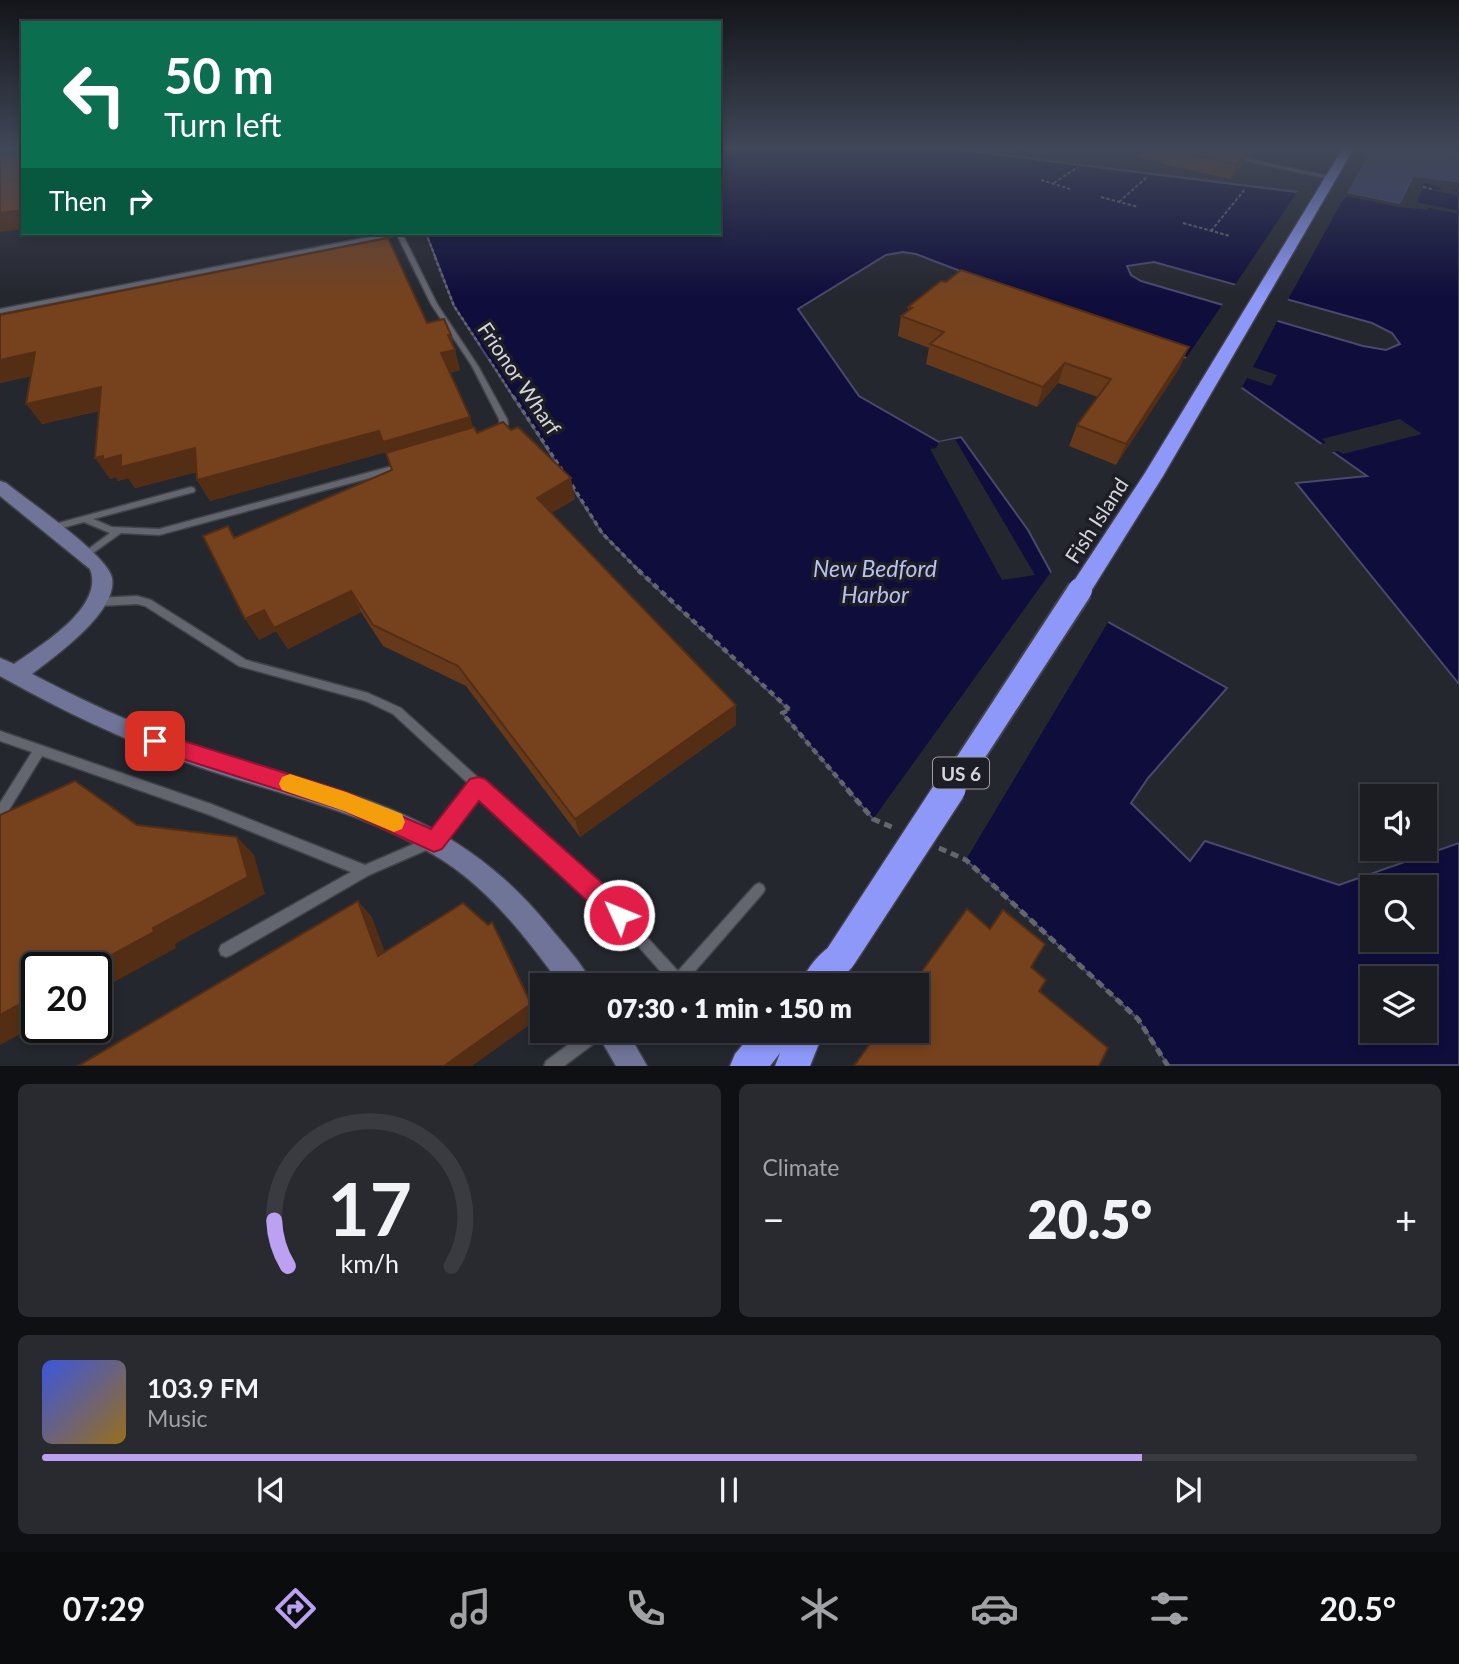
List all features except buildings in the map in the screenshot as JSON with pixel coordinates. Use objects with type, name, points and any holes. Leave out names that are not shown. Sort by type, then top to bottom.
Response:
[{"type":"highway","name":"Fish Island","points":[[841,956],[1153,476],[1320,198]]},
{"type":"highway","name":"US 6","points":[[826,973],[841,956]]},
{"type":"highway","name":"US 6","points":[[833,973],[841,956]]},
{"type":"highway","points":[[747,1066],[766,1043]]},
{"type":"highway","points":[[792,1066],[802,1043]]},
{"type":"street","points":[[0,486],[86,555],[104,575],[104,588],[97,602],[70,631],[8,670],[81,710],[130,732],[208,760],[346,802],[434,842],[461,859],[501,893],[526,919],[569,973]]},
{"type":"lane","points":[[0,311],[388,235]]},
{"type":"lane","points":[[399,235],[434,304],[475,366],[503,419],[502,428],[491,438]]},
{"type":"lane","points":[[84,519],[118,531],[164,531],[414,463]]},
{"type":"lane","points":[[51,528],[191,490]]},
{"type":"lane","points":[[86,555],[118,531]]},
{"type":"lane","points":[[97,602],[144,601],[243,663],[387,705],[406,718],[605,900],[667,973]]},
{"type":"lane","points":[[0,736],[211,810],[365,871]]},
{"type":"lane","points":[[0,814],[40,750]]},
{"type":"lane","points":[[226,950],[365,871],[434,842],[478,786]]},
{"type":"lane","points":[[685,973],[759,889]]},
{"type":"lane","points":[[551,1066],[614,1043]]},
{"type":"path","points":[[1104,198],[1138,207]]},
{"type":"path","points":[[1119,202],[1124,198]]},
{"type":"path","points":[[1211,231],[1239,198]]},
{"type":"path","points":[[1183,223],[1230,236]]},
{"type":"path","name":"Frionor Wharf","points":[[427,235],[454,306],[563,471]]},
{"type":"path","points":[[569,482],[602,533],[648,580],[790,710],[782,713],[873,819]]},
{"type":"path","points":[[966,860],[1138,1019],[1168,1066]]},
{"type":"shaded area","points":[[1370,198],[1403,198],[1400,204]]},
{"type":"water","name":"New Bedford Harbor","points":[[721,198],[1322,198],[1340,202],[1343,198],[1370,198],[1400,204],[1403,198],[1459,198],[1459,684],[1296,483],[1367,476],[1215,369],[916,254],[903,252],[886,255],[798,309],[859,396],[939,442],[961,437],[1028,530],[1065,598],[1227,688],[1148,778],[1131,803],[1190,861],[1205,841],[1339,885],[1360,878],[1360,952],[1437,952],[1437,875],[1368,875],[1408,861],[1437,861],[1437,851],[1459,843],[1459,1065],[1168,1065],[1138,1019],[966,860],[873,819],[782,713],[789,710],[648,580],[602,533],[454,306],[427,235],[721,235]],"holes":[[[1154,262],[1372,323],[1392,333],[1400,344],[1386,350],[1363,346],[1141,281],[1131,275],[1127,266]]]},
{"type":"pier","points":[[1293,198],[1344,198],[1286,303],[1233,288]]},
{"type":"pier","points":[[1354,198],[1370,198],[1400,204],[1403,198],[1419,198],[1417,202],[1459,211],[1459,214],[1429,208],[1399,207]]},
{"type":"pier","points":[[1224,302],[1279,318],[1253,367],[1277,375],[1271,386],[1247,378],[1240,391],[1213,373],[1184,361]]},
{"type":"pier","points":[[1400,419],[1422,434],[1343,454],[1338,451],[1327,453],[1316,445],[1326,443],[1322,439]]},
{"type":"pier","points":[[955,439],[1035,575],[1002,580],[930,449],[936,448],[939,442]]},
{"type":"pier","points":[[1051,572],[1057,576],[1068,595],[1110,619],[964,863],[871,822]]},
{"type":"slow traffic","points":[[290,784],[322,793],[394,822]]},
{"type":"route","points":[[155,741],[208,760],[322,793],[387,818],[434,842],[478,786],[619,915]]}]
